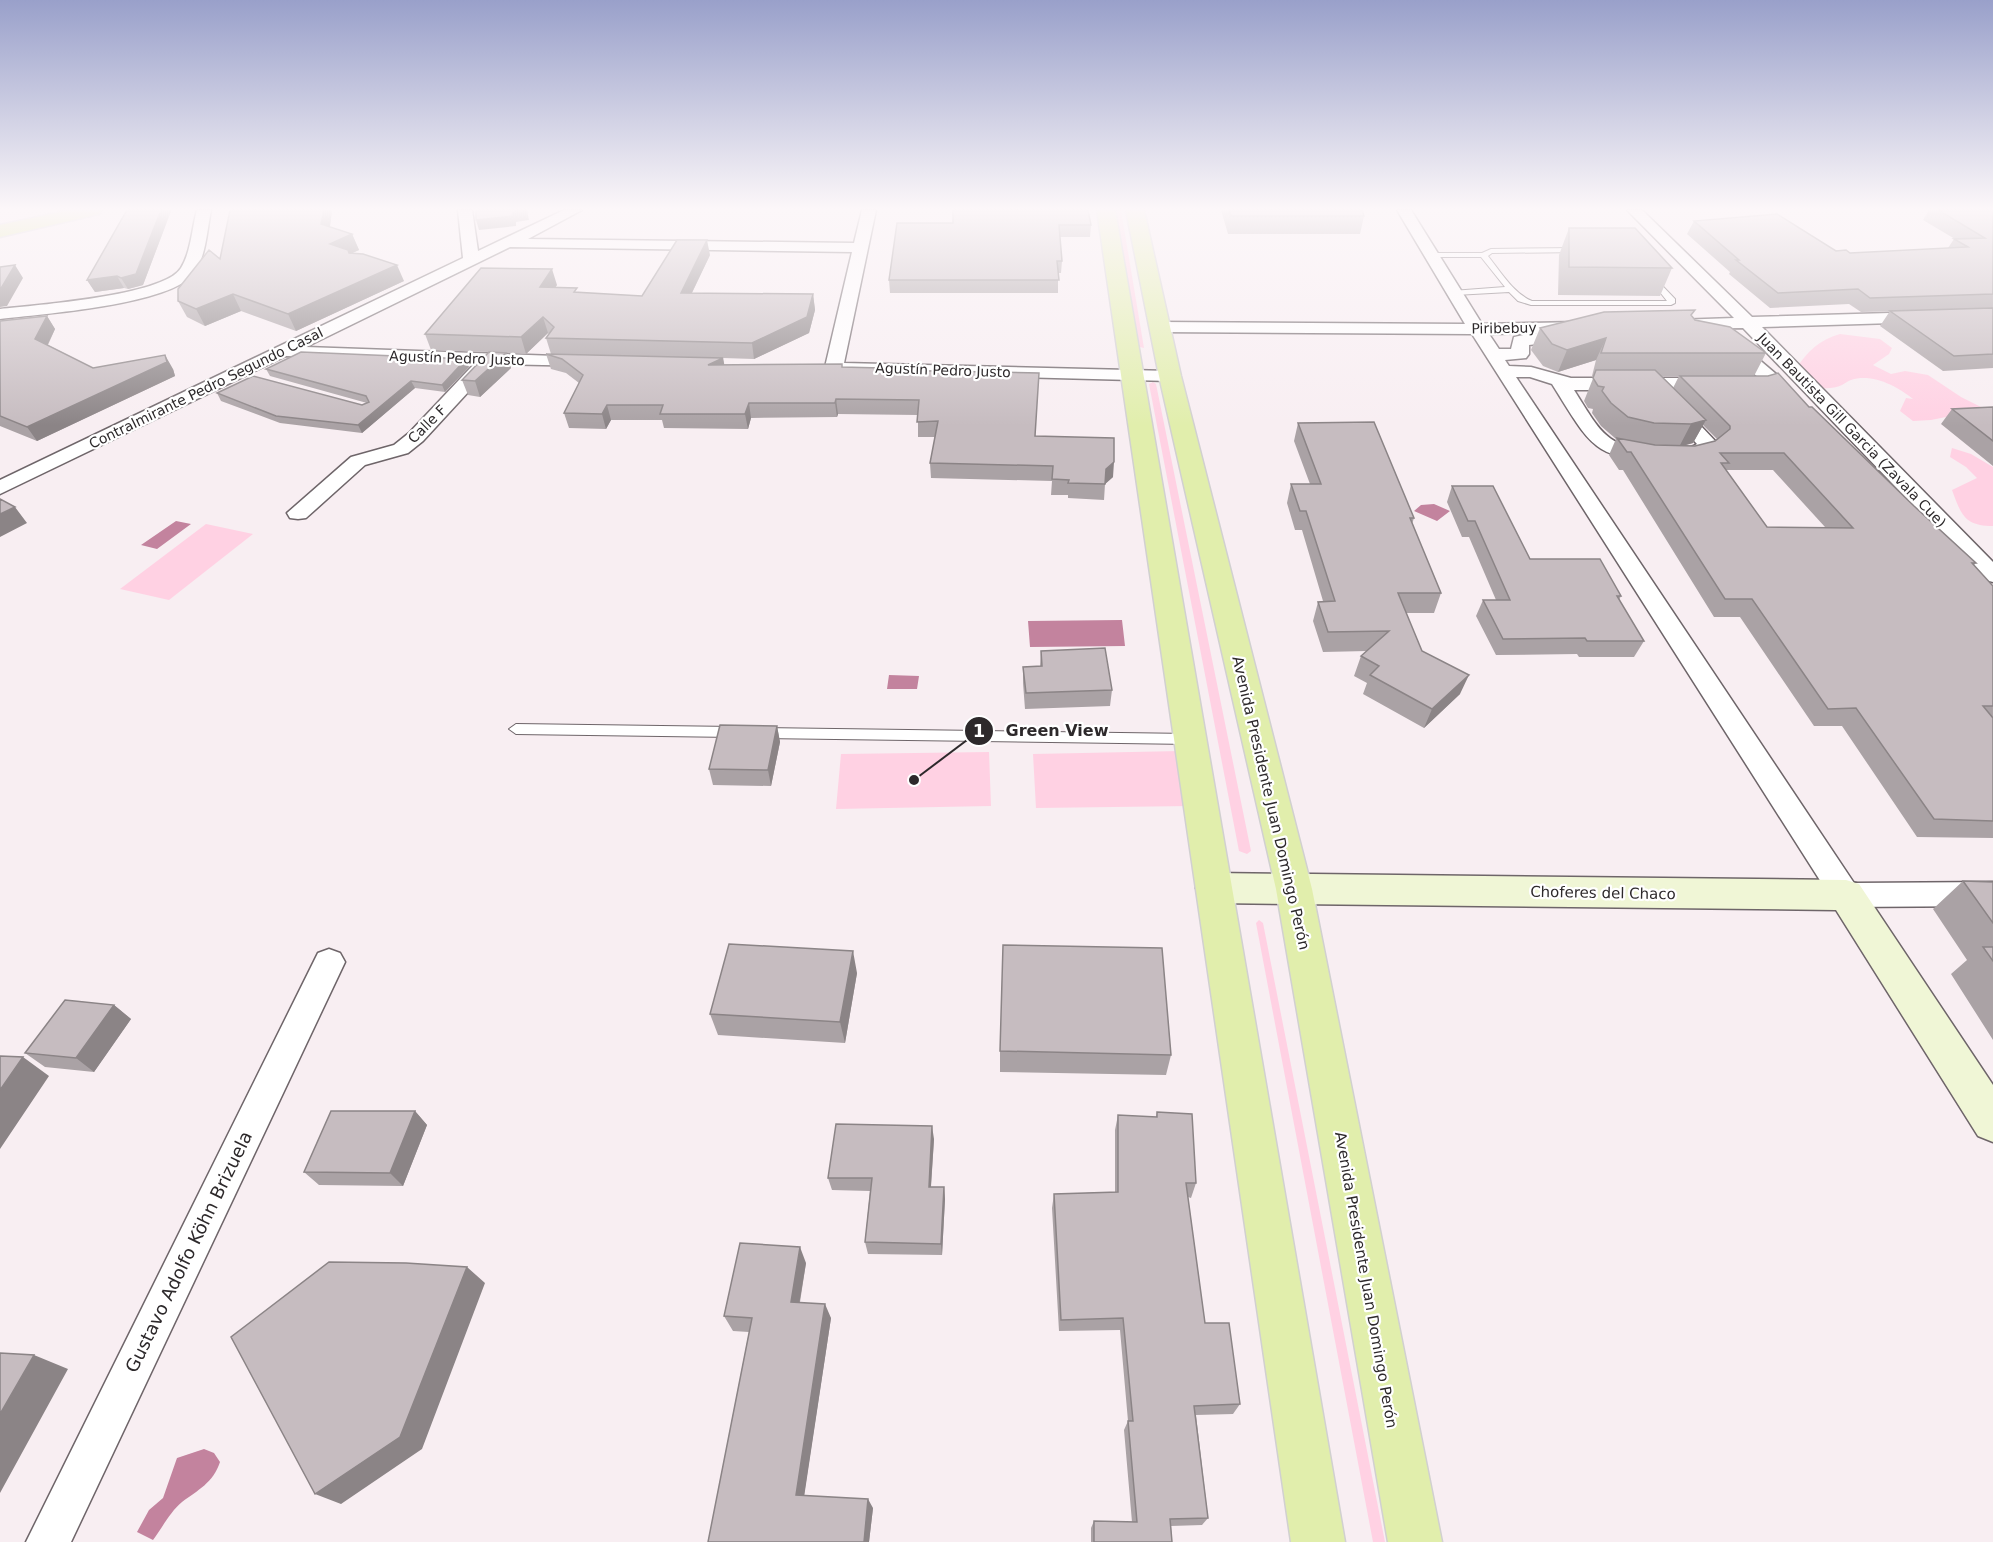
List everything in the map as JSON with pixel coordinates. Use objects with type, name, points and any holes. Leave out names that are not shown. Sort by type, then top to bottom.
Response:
[{"type":"main road","points":[[1117,282],[1192,739],[1318,1542]]},
{"type":"main road","name":"Avenida Presidente Juan Domingo Perón","points":[[1150,282],[1170,376],[1294,889],[1415,1542]]},
{"type":"main road","name":"Choferes del Chaco","points":[[1214,888],[1846,895]]},
{"type":"main road","points":[[1846,895],[1993,1122]]},
{"type":"street","points":[[0,314],[143,294],[170,286],[176,282]]},
{"type":"street","name":"Contralmirante Pedro Segundo Casal","points":[[0,488],[244,374],[284,351],[424,282]]},
{"type":"street","points":[[834,368],[853,282]]},
{"type":"street","points":[[1448,282],[1498,363],[1846,895]]},
{"type":"street","name":"Juan Bautista Gill Garcia (Zavala Cue)","points":[[1707,282],[1993,575]]},
{"type":"street","points":[[1498,363],[1560,382],[1759,384],[1770,378],[1734,345],[1720,340],[1659,331],[1748,323],[1993,315]]},
{"type":"street","name":"Piribebuy","points":[[1159,327],[1596,332],[1528,338],[1520,341],[1520,354]]},
{"type":"street","name":"Agustín Pedro Justo","points":[[284,351],[488,360],[608,362]]},
{"type":"street","points":[[1498,363],[1520,354],[1535,373]]},
{"type":"street","name":"Calle F","points":[[298,513],[358,461],[401,449],[416,437],[488,360]]},
{"type":"street","name":"Agustín Pedro Justo","points":[[810,367],[1170,376]]},
{"type":"street","points":[[1560,382],[1602,443],[1614,450],[1628,454],[1682,455],[1696,454],[1704,450],[1708,444],[1650,384]]},
{"type":"street","points":[[1963,546],[1993,544]]},
{"type":"street","name":"Choferes del Chaco","points":[[1846,895],[1993,894]]},
{"type":"street","name":"Gustavo Adolfo Köhn Brizuela","points":[[48,1542],[330,962]]},
{"type":"lane","points":[[1505,282],[1521,299],[1531,303],[1671,303],[1672,301],[1656,282]]},
{"type":"lane","points":[[1455,293],[1511,289]]},
{"type":"lane","points":[[516,729],[1192,739]]},
{"type":"shaded area","points":[[1128,282],[1133,282],[1144,348],[1140,347]]},
{"type":"shaded area","points":[[1840,334],[1880,339],[1892,348],[1889,354],[1873,365],[1891,374],[1905,371],[1928,375],[1961,397],[1993,413],[1969,421],[1946,417],[1913,421],[1900,411],[1906,398],[1913,399],[1884,382],[1859,378],[1834,388],[1809,387],[1796,369],[1815,347],[1826,339]]},
{"type":"shaded area","points":[[1153,382],[1156,384],[1251,851],[1247,854],[1239,851],[1149,384]]},
{"type":"shaded area","points":[[1952,448],[1971,454],[1993,467],[1993,526],[1970,521],[1958,506],[1952,490],[1977,478],[1966,467],[1950,457]]},
{"type":"shaded area","points":[[1434,504],[1450,511],[1437,521],[1414,511],[1421,505]]},
{"type":"shaded area","points":[[176,521],[191,524],[157,549],[141,545]]},
{"type":"shaded area","points":[[206,524],[253,534],[169,600],[120,589]]},
{"type":"shaded area","points":[[1122,620],[1125,646],[1030,647],[1028,621]]},
{"type":"shaded area","points":[[889,675],[919,676],[917,689],[887,689]]},
{"type":"shaded area","points":[[1181,751],[1191,806],[1036,808],[1033,754]]},
{"type":"shaded area","points":[[989,752],[991,806],[836,809],[841,754]]},
{"type":"shaded area","points":[[1259,920],[1263,923],[1385,1542],[1373,1542],[1256,923]]},
{"type":"shaded area","points":[[204,1449],[214,1453],[220,1462],[209,1481],[178,1506],[153,1540],[137,1532],[149,1510],[163,1498],[177,1458]]},
{"type":"building","points":[[184,282],[359,282],[288,314],[233,294],[196,309],[178,301],[178,289]]},
{"type":"building","points":[[469,282],[543,282],[540,287],[577,288],[574,292],[642,296],[651,282],[686,282],[681,293],[813,294],[807,317],[752,343],[546,338],[554,327],[543,317],[521,337],[425,334]]},
{"type":"building","points":[[1764,282],[1993,282],[1993,294],[1870,298],[1858,289],[1778,293]]},
{"type":"building","points":[[1993,308],[1993,354],[1954,356],[1890,311]]},
{"type":"building","points":[[1695,310],[1691,315],[1695,320],[1730,327],[1766,353],[1601,353],[1606,338],[1567,350],[1552,344],[1540,328],[1604,312]]},
{"type":"building","points":[[47,316],[35,339],[93,368],[165,355],[167,362],[27,427],[0,416],[0,321]]},
{"type":"building","points":[[301,352],[466,359],[442,385],[411,381],[358,425],[276,416],[217,393],[253,376],[362,405],[369,402],[366,396],[266,369]]},
{"type":"building","points":[[489,352],[506,353],[475,381],[462,380]]},
{"type":"building","points":[[546,354],[723,358],[708,365],[842,364],[842,367],[881,368],[880,370],[1039,373],[1035,436],[1114,438],[1114,462],[1106,469],[1105,484],[1068,483],[1069,480],[1052,479],[1053,466],[930,463],[938,421],[917,422],[919,400],[836,399],[835,403],[749,403],[745,414],[660,414],[663,405],[607,405],[602,414],[564,413],[583,375],[562,359]]},
{"type":"building","points":[[1596,370],[1655,370],[1706,420],[1691,424],[1654,423],[1628,417],[1611,403],[1602,391],[1604,387],[1598,386],[1593,378]]},
{"type":"building","points":[[1778,373],[1809,407],[1812,407],[1976,563],[1972,563],[1993,586],[1993,706],[1983,706],[1993,718],[1993,821],[1934,819],[1856,708],[1828,709],[1752,599],[1725,599],[1631,452],[1627,452],[1617,438],[1655,445],[1695,446],[1715,441],[1730,429],[1730,426],[1680,376],[1768,376]],"holes":[[[1720,453],[1784,453],[1853,528],[1767,527],[1721,463],[1729,463]]]},
{"type":"building","points":[[1993,407],[1993,441],[1952,409]]},
{"type":"building","points":[[1374,422],[1414,518],[1410,518],[1441,593],[1398,593],[1422,651],[1469,675],[1432,709],[1370,675],[1379,666],[1361,656],[1389,631],[1328,632],[1318,602],[1335,601],[1306,511],[1300,511],[1291,484],[1321,484],[1298,423]]},
{"type":"building","points":[[1452,486],[1493,486],[1530,559],[1600,559],[1621,596],[1617,596],[1644,641],[1587,641],[1585,638],[1503,639],[1483,600],[1510,600],[1475,521],[1468,521]]},
{"type":"building","points":[[0,499],[15,507],[0,514]]},
{"type":"building","points":[[1105,648],[1112,690],[1026,693],[1023,667],[1042,666],[1041,651]]},
{"type":"building","points":[[720,725],[777,726],[768,770],[709,769]]},
{"type":"building","points":[[1963,881],[1993,882],[1993,923]]},
{"type":"building","points":[[729,944],[853,951],[840,1022],[710,1014]]},
{"type":"building","points":[[1003,945],[1162,948],[1171,1055],[1000,1051]]},
{"type":"building","points":[[1983,947],[1993,947],[1993,961]]},
{"type":"building","points":[[65,1000],[114,1005],[76,1058],[25,1053]]},
{"type":"building","points":[[0,1056],[23,1057],[0,1090]]},
{"type":"building","points":[[331,1111],[415,1111],[390,1173],[304,1172]]},
{"type":"building","points":[[1157,1112],[1192,1114],[1196,1183],[1186,1183],[1205,1323],[1229,1323],[1240,1404],[1194,1406],[1208,1518],[1170,1519],[1172,1542],[1094,1542],[1094,1521],[1137,1522],[1128,1421],[1133,1421],[1123,1318],[1061,1320],[1054,1194],[1118,1192],[1118,1115],[1157,1117]]},
{"type":"building","points":[[836,1124],[932,1126],[929,1187],[944,1187],[941,1244],[865,1242],[872,1178],[828,1178]]},
{"type":"building","points":[[740,1243],[800,1247],[791,1302],[825,1304],[796,1495],[868,1499],[864,1542],[708,1542],[752,1318],[724,1316]]},
{"type":"building","points":[[329,1262],[467,1267],[400,1437],[315,1494],[231,1337]]},
{"type":"building","points":[[0,1353],[34,1355],[0,1414]]},
{"type":"place","name":"Green View","points":[[914,780]]}]
